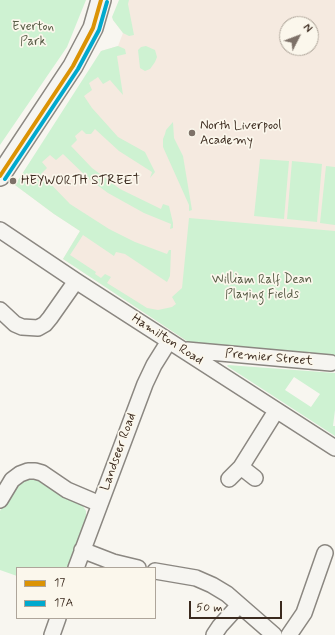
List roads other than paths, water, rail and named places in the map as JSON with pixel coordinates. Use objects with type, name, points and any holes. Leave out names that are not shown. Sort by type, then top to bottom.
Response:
[{"type":"main road","points":[[0,176],[73,66],[93,28],[101,0]]},
{"type":"street","name":"Hamilton Road","points":[[0,230],[76,281],[335,448]]},
{"type":"street","points":[[0,310],[16,324],[22,327],[38,328],[46,324],[76,281]]},
{"type":"street","name":"Landseer Road","points":[[76,567],[145,384],[154,365],[170,341]]},
{"type":"street","name":"Premier Street","points":[[184,350],[331,363]]},
{"type":"street","points":[[229,479],[241,467],[276,411]]},
{"type":"street","points":[[241,467],[254,478]]},
{"type":"street","points":[[0,500],[12,480],[20,474],[28,471],[35,471],[42,473],[67,490],[100,504]]},
{"type":"street","points":[[82,550],[113,562],[134,567]]},
{"type":"street","points":[[289,635],[304,613],[326,552]]},
{"type":"street","points":[[156,571],[196,578],[212,585],[240,605],[274,635]]},
{"type":"street","points":[[214,635],[220,626],[240,605]]},
{"type":"street","points":[[52,635],[58,619]]},
{"type":"place","name":"North Liverpool Academy","points":[[192,133]]},
{"type":"place","name":"HEYWORTH STREET","points":[[13,181]]},
{"type":"park label","name":"Everton Park","points":[[33,34]]},
{"type":"park label","name":"William Ralf Dean Playing Fields","points":[[262,288]]}]
